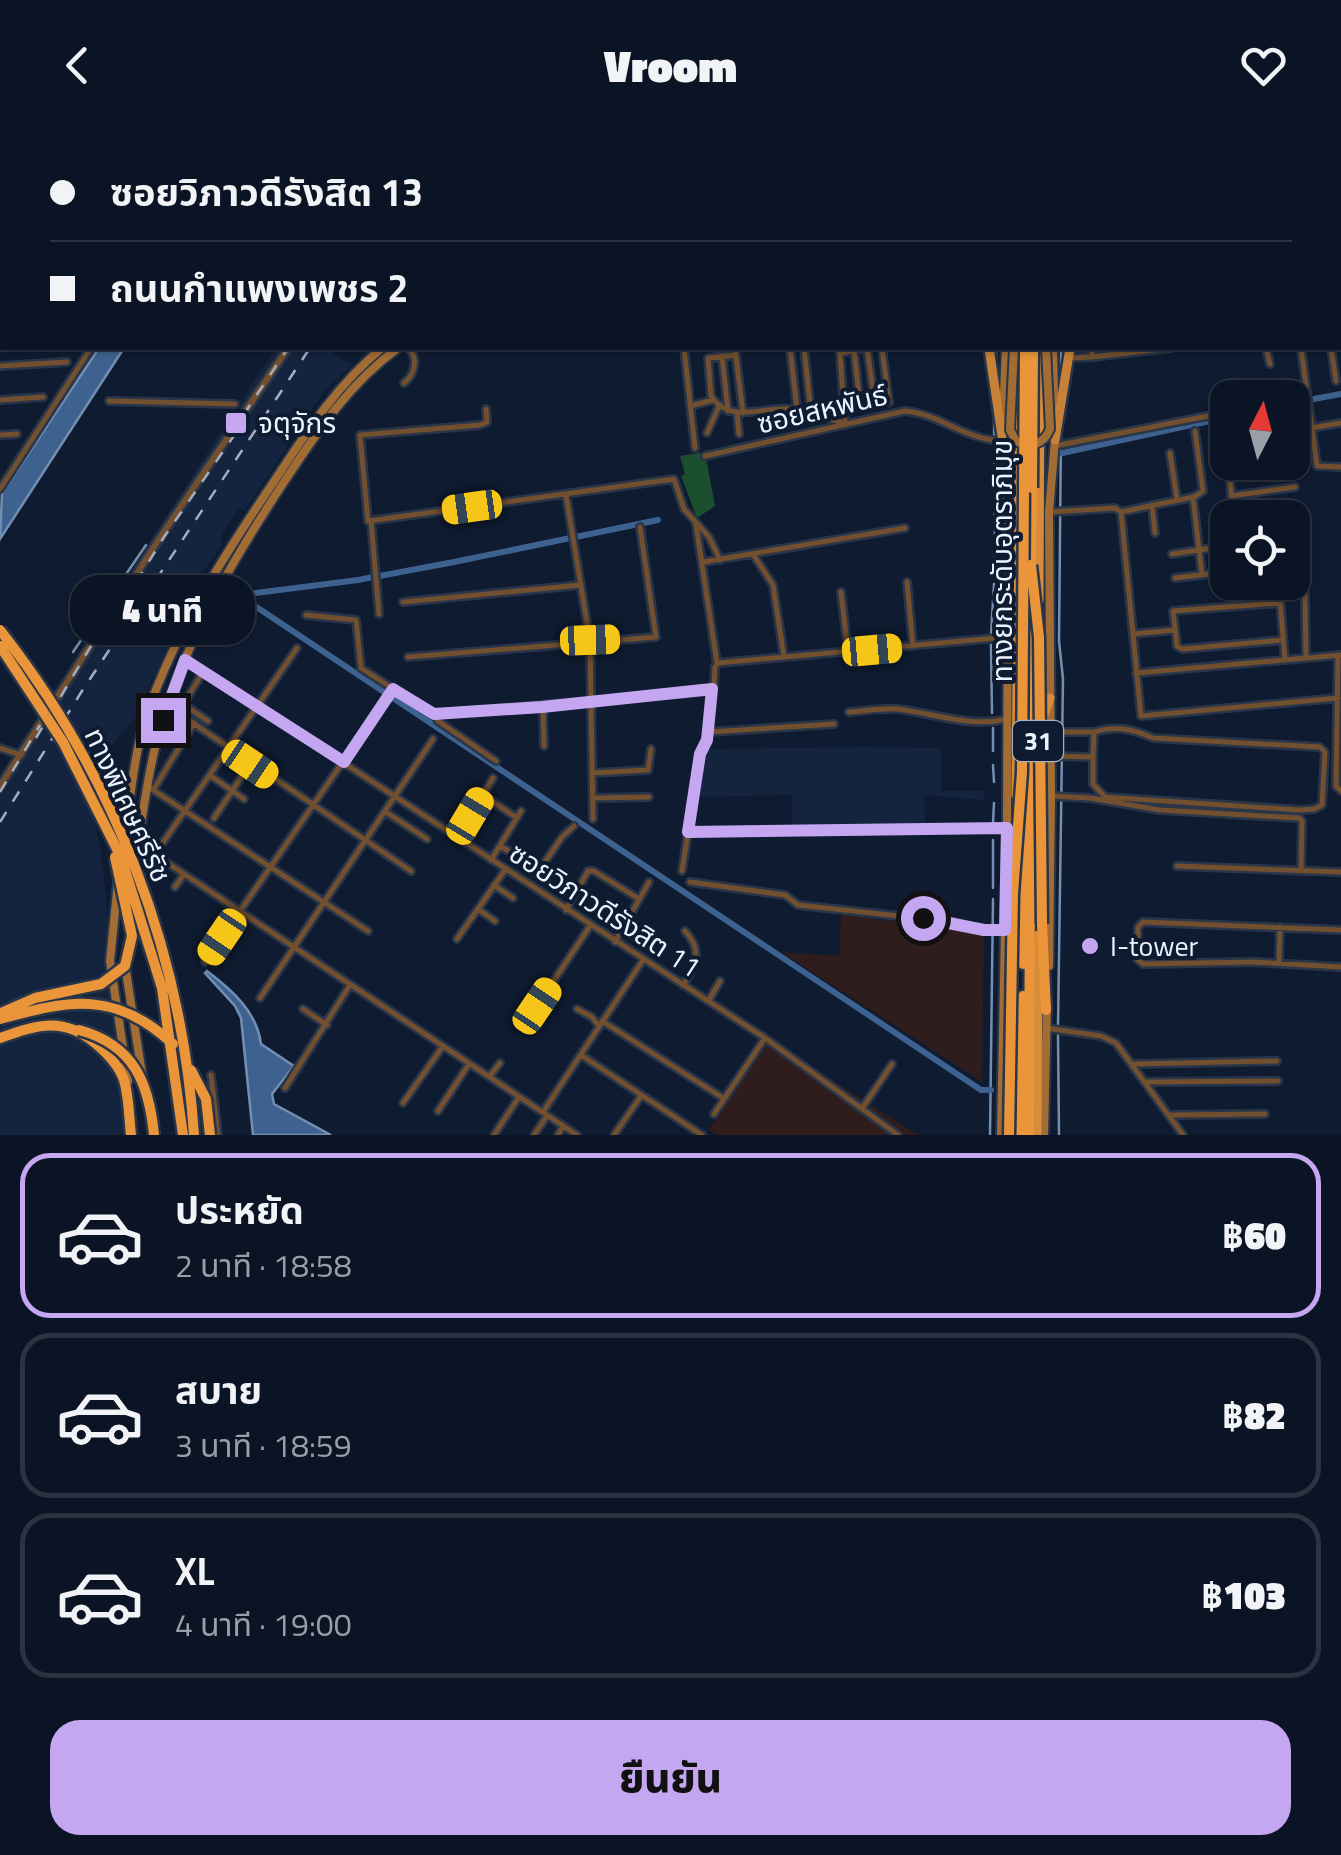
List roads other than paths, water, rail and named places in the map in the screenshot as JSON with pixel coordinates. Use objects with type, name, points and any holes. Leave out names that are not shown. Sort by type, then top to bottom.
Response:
[{"type":"highway","name":"ทางยกระดับอุตราภิมุข","points":[[1017,1134],[1013,894],[1022,772],[1020,350]]},
{"type":"highway","name":"31","points":[[1017,1134],[1012,637],[1020,350]]},
{"type":"highway","name":"ทางยกระดับอุตราภิมุข","points":[[1017,1134],[1032,564],[1043,350]]},
{"type":"highway","name":"31","points":[[1040,1135],[1038,733],[1043,350]]},
{"type":"highway","points":[[1032,564],[1039,637],[1046,1010]]},
{"type":"highway","points":[[1007,611],[1012,637]]},
{"type":"highway","name":"ทางพิเศษศรีรัช","points":[[0,630],[58,711],[124,836],[141,878],[163,944],[176,1003],[190,1081],[194,1135]]},
{"type":"highway","name":"ทางพิเศษศรีรัช","points":[[0,646],[63,742],[113,840],[131,886],[162,988],[183,1135]]},
{"type":"highway","points":[[1038,733],[1050,698]]},
{"type":"highway","points":[[0,1016],[35,998],[101,984],[125,966],[132,936],[113,840]]},
{"type":"highway","points":[[1003,928],[1016,900]]},
{"type":"highway","points":[[0,1016],[81,1002],[104,1005],[144,1021],[177,1047],[192,1071],[206,1099],[210,1135]]},
{"type":"highway","points":[[0,1038],[38,1026],[100,1036],[136,1068],[148,1095],[153,1135]]},
{"type":"highway","points":[[79,1030],[118,1069],[134,1135]]},
{"type":"highway","points":[[1002,1118],[1017,1134]]},
{"type":"main road","points":[[134,1135],[110,961],[115,900],[146,714],[184,629],[238,531],[328,403],[380,350]]},
{"type":"main road","points":[[153,1135],[124,956],[128,901],[163,720],[185,660],[236,554],[329,415],[352,386],[396,350]]},
{"type":"main road","points":[[990,350],[1008,529],[1007,611]]},
{"type":"main road","points":[[998,440],[1006,350]]},
{"type":"main road","points":[[1020,350],[1010,430],[1016,440],[1031,445],[1044,440],[1050,429],[1043,350]]},
{"type":"main road","name":"31","points":[[1040,1135],[1051,796],[1048,512],[1055,443],[1043,350]]},
{"type":"main road","points":[[1055,443],[1070,353]]},
{"type":"main road","name":"31","points":[[1000,1135],[1007,719],[1012,637]]},
{"type":"main road","points":[[146,714],[163,720]]},
{"type":"street","points":[[0,489],[89,350]]},
{"type":"street","points":[[0,786],[287,350]]},
{"type":"street","points":[[404,383],[413,374],[409,350]]},
{"type":"street","points":[[684,350],[695,448]]},
{"type":"street","points":[[790,350],[798,410]]},
{"type":"street","points":[[804,350],[811,412]]},
{"type":"street","points":[[739,434],[740,413],[736,351],[708,358],[713,400],[719,406],[740,413],[798,410],[846,424],[840,353],[854,350],[860,405]]},
{"type":"street","points":[[867,350],[874,404]]},
{"type":"street","points":[[844,406],[889,402],[882,350]]},
{"type":"street","points":[[1092,350],[1092,358]]},
{"type":"street","points":[[1266,350],[1270,364]]},
{"type":"street","points":[[1301,350],[1317,466],[1341,467]]},
{"type":"street","points":[[1332,350],[1336,381]]},
{"type":"street","points":[[1070,353],[1092,358],[1121,351]]},
{"type":"street","points":[[722,356],[728,410]]},
{"type":"street","points":[[0,366],[68,362]]},
{"type":"street","points":[[0,400],[43,397]]},
{"type":"street","points":[[690,406],[713,400]]},
{"type":"street","points":[[109,401],[235,404]]},
{"type":"street","points":[[707,433],[719,406]]},
{"type":"street","points":[[379,614],[360,436],[480,425],[487,422],[486,410]]},
{"type":"street","name":"ซอยสหพันธ์","points":[[705,456],[913,412],[972,438],[998,440]]},
{"type":"street","points":[[1055,443],[1210,415]]},
{"type":"street","points":[[1312,428],[1341,423]]},
{"type":"street","points":[[1048,512],[1115,508],[1121,512],[1200,496],[1196,431]]},
{"type":"street","points":[[0,435],[16,434]]},
{"type":"street","points":[[1170,452],[1177,500]]},
{"type":"street","points":[[371,520],[674,480],[684,509],[709,537],[720,560]]},
{"type":"street","points":[[1230,480],[1232,500]]},
{"type":"street","points":[[1232,496],[1295,487]]},
{"type":"street","points":[[566,494],[590,640],[594,820]]},
{"type":"street","points":[[1192,498],[1202,575]]},
{"type":"street","points":[[1152,505],[1155,533]]},
{"type":"street","points":[[1121,512],[1140,715],[1339,697]]},
{"type":"street","points":[[682,871],[717,664],[696,522]]},
{"type":"street","points":[[408,657],[658,635],[640,527]]},
{"type":"street","points":[[703,562],[905,528]]},
{"type":"street","points":[[1172,554],[1210,548]]},
{"type":"street","points":[[753,554],[773,585],[784,657]]},
{"type":"street","points":[[1174,578],[1210,574]]},
{"type":"street","points":[[908,582],[913,646]]},
{"type":"street","points":[[402,602],[580,585]]},
{"type":"street","points":[[841,592],[848,652]]},
{"type":"street","points":[[1280,600],[1285,660]]},
{"type":"street","points":[[1305,600],[1306,658]]},
{"type":"street","points":[[1172,601],[1178,646],[1182,649],[1284,640]]},
{"type":"street","points":[[1173,611],[1280,603]]},
{"type":"street","points":[[306,615],[356,620],[361,668],[434,714],[438,721],[496,761]]},
{"type":"street","points":[[1133,634],[1175,630]]},
{"type":"street","points":[[717,664],[1012,637]]},
{"type":"street","points":[[155,854],[260,707],[297,648]]},
{"type":"street","points":[[1136,674],[1340,655],[1336,786],[1341,792]]},
{"type":"street","name":"ซอยวิภาวดีรังสิต 11","points":[[185,660],[765,1038],[898,1135]]},
{"type":"street","points":[[204,672],[178,713],[411,871]]},
{"type":"street","points":[[205,962],[393,689]]},
{"type":"street","points":[[434,714],[712,689]]},
{"type":"street","points":[[183,704],[208,721]]},
{"type":"street","points":[[542,707],[544,746]]},
{"type":"street","points":[[849,712],[897,709],[970,722],[1007,719]]},
{"type":"street","points":[[194,724],[151,787],[368,931]]},
{"type":"street","points":[[708,732],[834,724]]},
{"type":"street","points":[[1051,732],[1125,728],[1153,738],[1323,748],[1326,752],[1322,805],[1307,810],[1104,797],[1094,784],[1094,732]]},
{"type":"street","points":[[260,998],[433,739]]},
{"type":"street","points":[[0,748],[23,755]]},
{"type":"street","points":[[592,774],[648,770],[651,749]]},
{"type":"street","points":[[1051,756],[1093,756]]},
{"type":"street","points":[[214,818],[250,764]]},
{"type":"street","points":[[211,776],[244,798]]},
{"type":"street","points":[[458,838],[493,778]]},
{"type":"street","points":[[483,794],[519,814],[491,860]]},
{"type":"street","points":[[1051,796],[1160,810],[1299,818],[1301,871]]},
{"type":"street","points":[[593,798],[649,797]]},
{"type":"street","points":[[386,812],[427,839]]},
{"type":"street","points":[[500,846],[540,869],[574,826]]},
{"type":"street","points":[[688,832],[1007,828]]},
{"type":"street","points":[[138,844],[577,1135]]},
{"type":"street","points":[[1177,866],[1341,872]]},
{"type":"street","points":[[457,939],[505,870]]},
{"type":"street","points":[[566,910],[588,871],[639,898]]},
{"type":"street","points":[[175,886],[184,874]]},
{"type":"street","points":[[614,942],[649,882]]},
{"type":"street","points":[[690,882],[785,894],[798,904],[954,922],[984,930],[1003,928]]},
{"type":"street","points":[[494,885],[513,898]]},
{"type":"street","points":[[478,908],[496,922]]},
{"type":"street","points":[[1341,930],[1142,922],[1138,927],[1137,960],[1143,964],[1279,963],[1341,967]]},
{"type":"street","points":[[537,1006],[590,926]]},
{"type":"street","points":[[1279,963],[1280,927]]},
{"type":"street","points":[[682,985],[696,966],[697,958],[694,942],[685,932]]},
{"type":"street","points":[[534,1135],[643,960]]},
{"type":"street","points":[[709,1001],[720,981]]},
{"type":"street","points":[[285,1088],[350,986]]},
{"type":"street","points":[[303,1009],[328,1025]]},
{"type":"street","points":[[577,1010],[724,1098]]},
{"type":"street","points":[[1046,1028],[1110,1039],[1134,1064],[1184,1135]]},
{"type":"street","points":[[714,1114],[765,1038]]},
{"type":"street","points":[[403,1103],[443,1046]]},
{"type":"street","points":[[581,1055],[692,1132],[702,1135]]},
{"type":"street","points":[[1134,1064],[1277,1062]]},
{"type":"street","points":[[438,1111],[469,1064]]},
{"type":"street","points":[[490,1077],[500,1064]]},
{"type":"street","points":[[863,1107],[892,1064]]},
{"type":"street","points":[[210,1075],[218,1135]]},
{"type":"street","points":[[1147,1082],[1278,1082]]},
{"type":"street","points":[[614,1135],[641,1096]]},
{"type":"street","points":[[494,1135],[519,1097]]},
{"type":"street","points":[[1171,1115],[1265,1114]]},
{"type":"street","points":[[558,1135],[562,1126]]},
{"type":"waterway","points":[[996,350],[996,366]]},
{"type":"waterway","points":[[1061,350],[1061,381]]},
{"type":"waterway","points":[[1310,400],[1341,394]]},
{"type":"waterway","points":[[994,414],[995,558]]},
{"type":"waterway","points":[[1053,455],[1210,421]]},
{"type":"waterway","points":[[1058,1026],[1063,679],[1059,641],[1061,429]]},
{"type":"waterway","points":[[241,595],[358,580],[658,520]]},
{"type":"waterway","points":[[73,652],[146,545]]},
{"type":"waterway","points":[[994,576],[995,567]]},
{"type":"waterway","points":[[991,635],[994,584]]},
{"type":"waterway","points":[[228,588],[981,1090],[991,1090]]},
{"type":"waterway","points":[[991,645],[992,713]]},
{"type":"waterway","points":[[993,728],[993,751]]},
{"type":"waterway","points":[[993,765],[994,782]]},
{"type":"waterway","points":[[993,823],[994,803]]},
{"type":"waterway","points":[[993,840],[993,888]]},
{"type":"waterway","points":[[990,1135],[993,899]]},
{"type":"waterway","points":[[1058,1034],[1059,1135]]},
{"type":"railway","points":[[230,435],[287,350]]},
{"type":"railway","points":[[0,822],[82,691],[309,350]]},
{"type":"railway","points":[[111,623],[164,537],[240,427]]},
{"type":"railway","points":[[36,738],[113,609]]},
{"type":"railway","points":[[0,792],[40,725]]},
{"type":"place","name":"จตุจักร","points":[[236,423]]},
{"type":"place","name":"I-tower","points":[[1090,946]]}]
